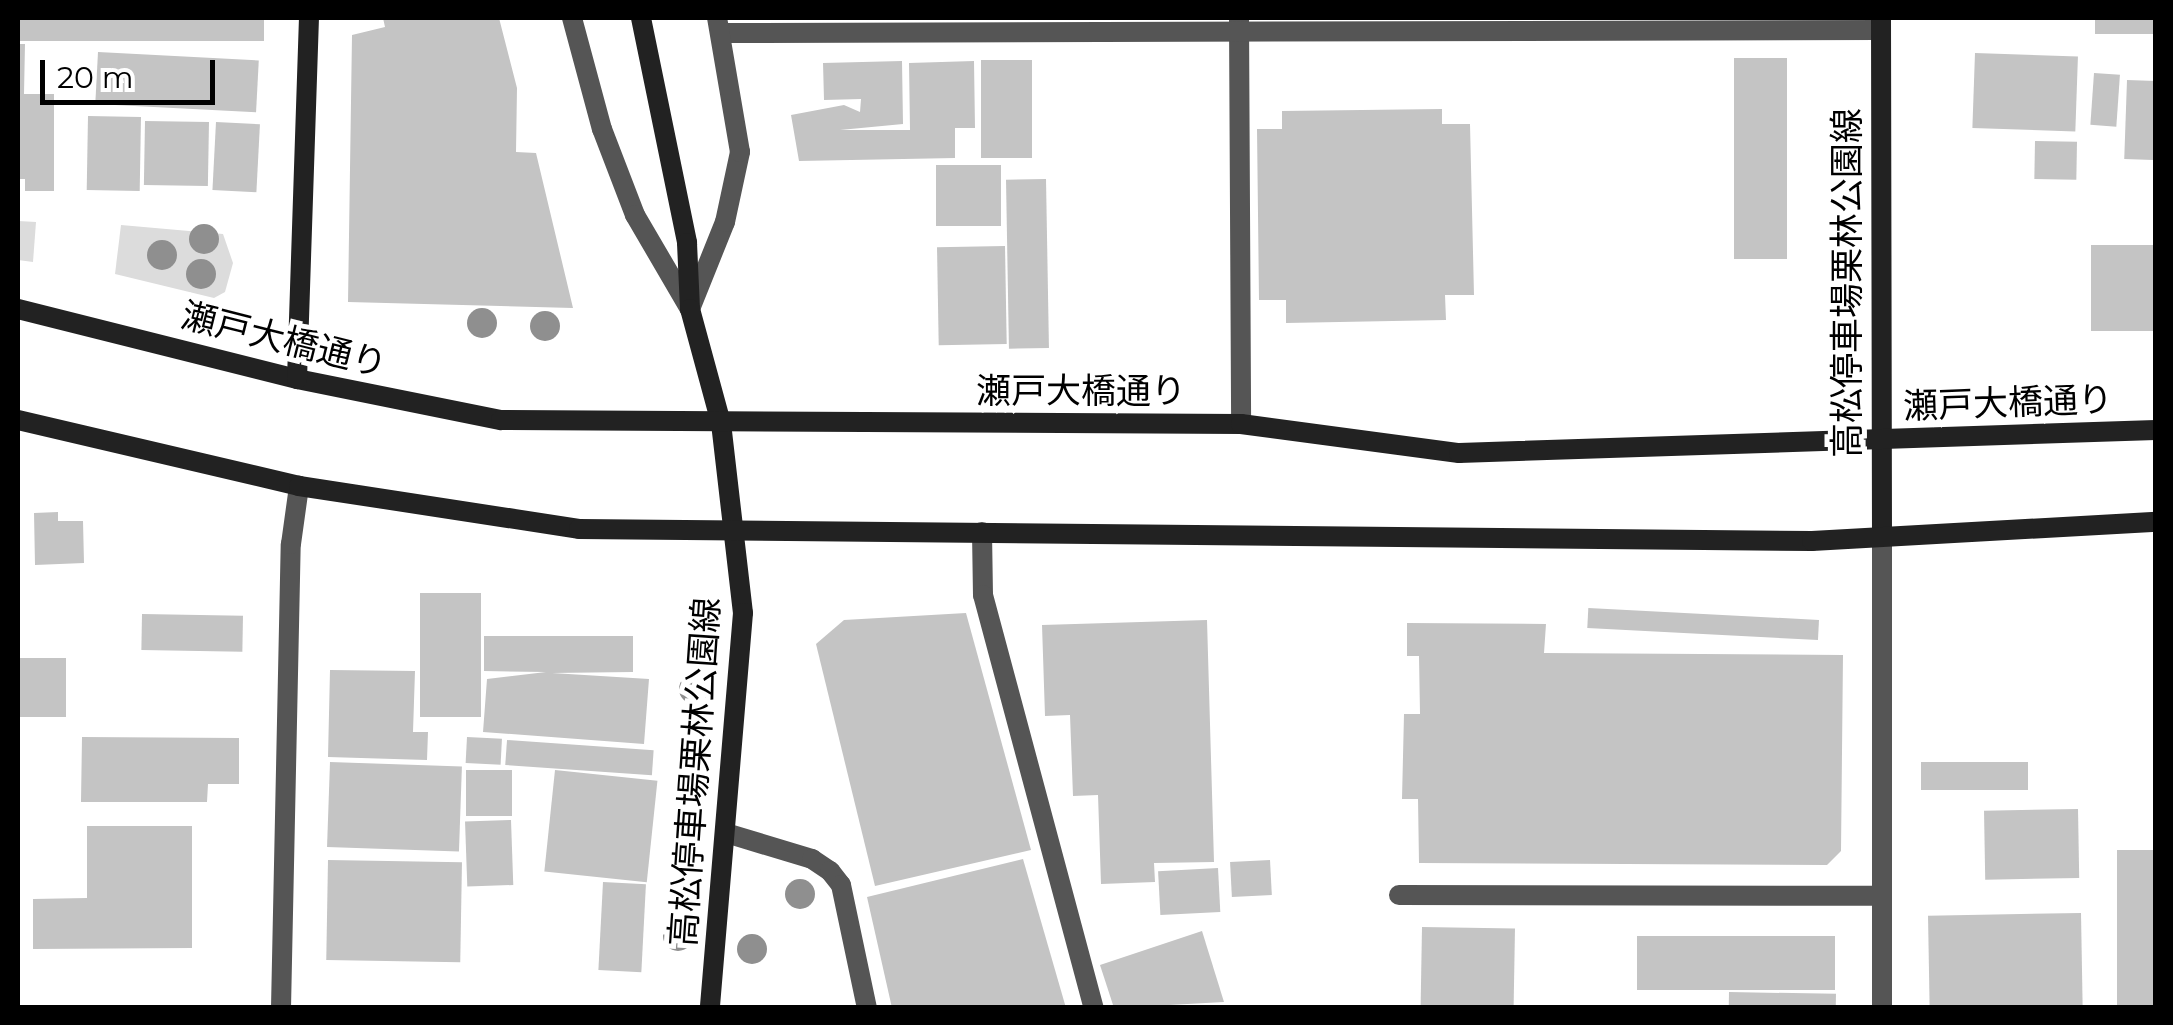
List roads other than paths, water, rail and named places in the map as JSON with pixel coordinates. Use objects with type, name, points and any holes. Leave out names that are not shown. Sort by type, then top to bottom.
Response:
[{"type":"main road","points":[[298,379],[309,18]]},
{"type":"main road","name":"高松停車場栗林公園線","points":[[642,18],[686,243],[690,309],[721,422],[737,531],[743,613],[710,1008]]},
{"type":"main road","name":"高松停車場栗林公園線","points":[[1879,22],[1882,536]]},
{"type":"main road","name":"瀬戸大橋通り","points":[[18,309],[298,379],[501,420],[1241,424],[1459,453],[2156,430]]},
{"type":"main road","points":[[18,420],[299,486],[578,529],[1379,539],[1882,536],[2156,522]]},
{"type":"street","points":[[572,18],[602,129],[635,215],[690,309]]},
{"type":"street","points":[[690,309],[725,222],[740,152],[719,25],[1879,22]]},
{"type":"street","points":[[1239,25],[1241,424]]},
{"type":"street","points":[[281,1008],[291,544],[299,486]]},
{"type":"street","points":[[982,532],[983,595],[1094,1008]]},
{"type":"street","points":[[1882,536],[1882,1008]]},
{"type":"street","points":[[726,833],[812,859],[830,871],[841,885],[867,1008]]},
{"type":"street","points":[[1399,895],[1882,896]]}]
